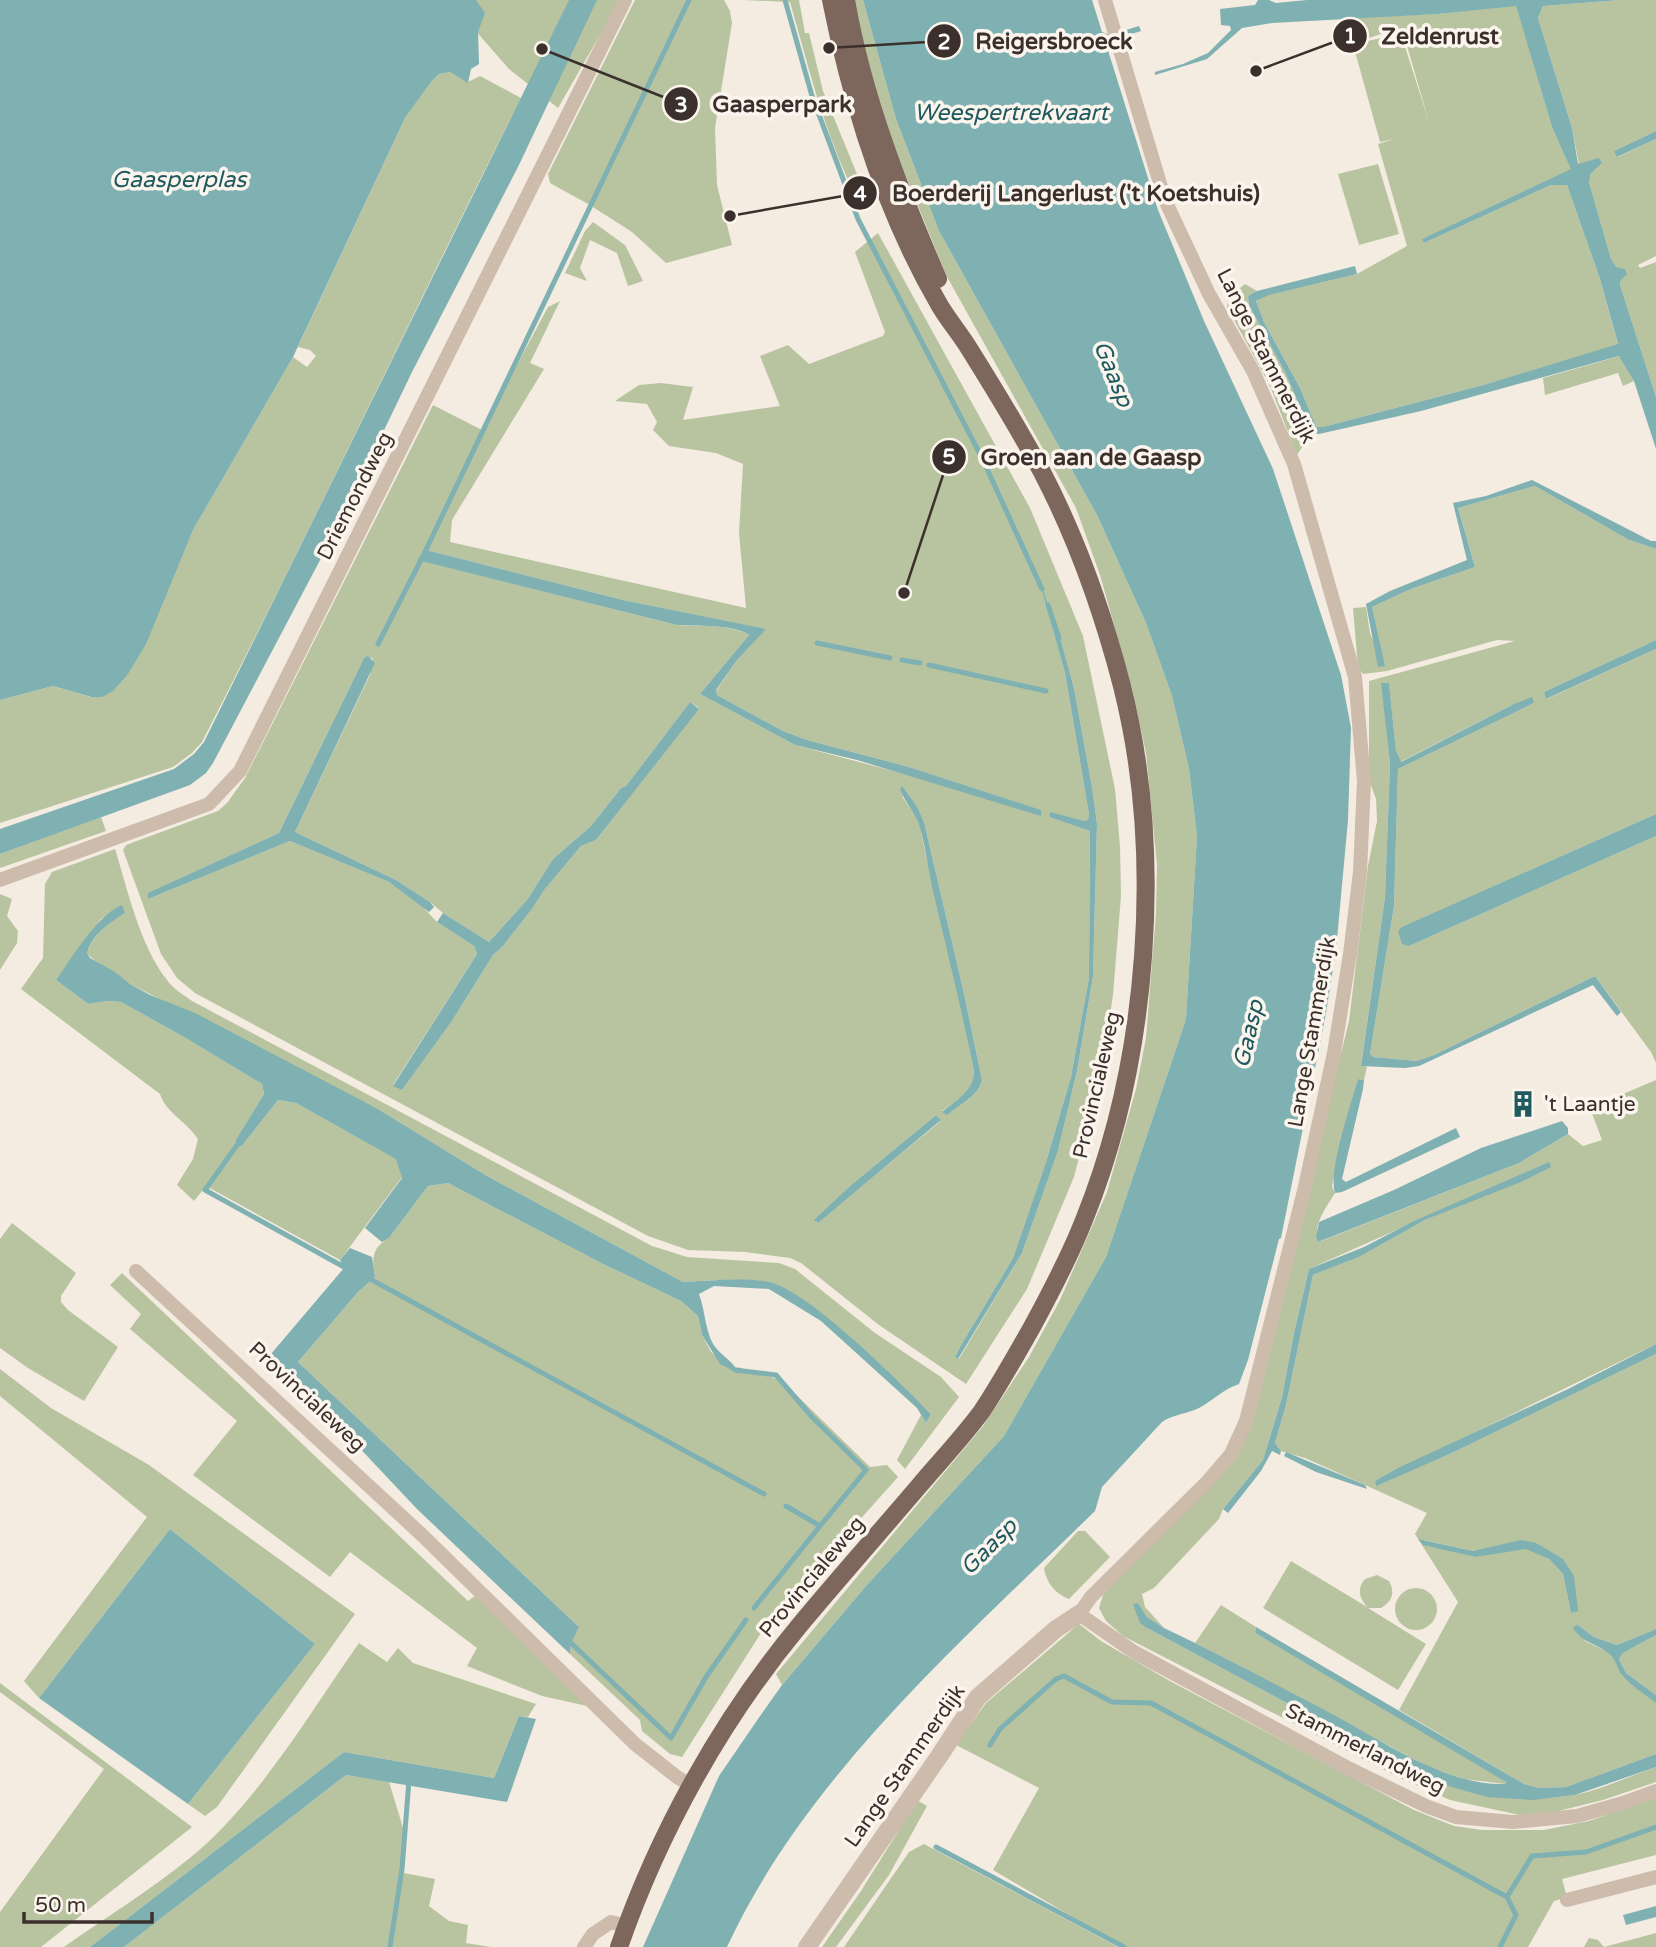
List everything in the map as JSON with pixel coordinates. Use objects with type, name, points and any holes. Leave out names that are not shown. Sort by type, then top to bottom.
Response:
[{"type":"main road","name":"Provincialeweg","points":[[620,1947],[626,1927],[668,1833],[724,1730],[765,1669],[983,1409],[1045,1304],[1084,1220],[1117,1116],[1140,987],[1146,854],[1135,749],[1123,689],[1107,634],[1085,570],[1042,472],[968,346],[940,306],[897,218],[850,89],[831,0]]},
{"type":"main road","name":"Provincialeweg","points":[[846,0],[863,80],[877,128],[904,199],[968,346]]},
{"type":"street","name":"Driemondweg","points":[[0,880],[209,804],[240,771],[431,395],[491,267],[625,0]]},
{"type":"street","name":"Lange Stammerdijk","points":[[807,1947],[978,1697],[1067,1621],[1079,1614],[1091,1597],[1231,1454],[1246,1422],[1304,1191],[1334,1053],[1350,954],[1360,872],[1364,782],[1354,673],[1294,464],[1253,371],[1209,294],[1166,200],[1105,0]]},
{"type":"street","name":"Provincialeweg","points":[[136,1271],[422,1535],[635,1744],[692,1786]]},
{"type":"street","name":"Stammerlandweg","points":[[1079,1614],[1134,1652],[1346,1767],[1426,1806],[1456,1817],[1513,1822],[1577,1816],[1656,1791]]},
{"type":"street","points":[[1567,1900],[1656,1877]]},
{"type":"street","points":[[584,1947],[593,1934],[611,1922],[626,1927]]},
{"type":"green space","points":[[453,0],[620,0],[558,108],[509,69]]},
{"type":"green space","points":[[635,0],[724,0],[732,23],[715,128],[717,185],[732,245],[666,263],[632,232],[550,183],[548,174]]},
{"type":"green space","points":[[743,0],[799,0],[805,33],[809,33],[823,91],[859,179],[848,180],[830,137],[790,2]]},
{"type":"green space","points":[[853,0],[863,0],[896,119],[939,231],[1097,515],[1146,623],[1172,696],[1189,769],[1197,836],[1186,1019],[1106,1257],[1004,1436],[866,1586],[782,1685],[776,1674],[983,1426],[1029,1357],[1060,1300],[1107,1192],[1136,1089],[1146,1038],[1156,913],[1157,865],[1146,753],[1133,692],[1100,575],[1076,508],[946,275],[891,139],[872,80]]},
{"type":"green space","points":[[1656,0],[1656,131],[1614,151],[1618,157],[1656,139],[1656,256],[1638,265],[1640,268],[1656,262],[1656,397],[1620,285],[1621,280],[1611,259],[1589,182],[1591,173],[1579,165],[1572,128],[1538,18],[1543,6]]},
{"type":"green space","points":[[1516,5],[1552,127],[1572,169],[1423,239],[1424,243],[1551,185],[1567,185],[1600,279],[1618,345],[1487,384],[1315,427],[1300,388],[1264,322],[1256,301],[1268,295],[1357,274],[1407,246],[1378,144],[1394,139],[1380,142],[1353,44],[1401,34],[1429,122],[1403,32],[1397,28],[1351,42],[1341,18],[1438,14]]},
{"type":"green space","points":[[450,72],[468,82],[480,76],[521,98],[202,742],[173,767],[0,823],[0,700],[53,686],[90,697],[167,590],[193,530],[293,357],[307,367],[316,356],[310,350],[298,347],[405,118],[431,82],[439,74]]},
{"type":"green space","points":[[1378,164],[1399,234],[1359,245],[1338,174]]},
{"type":"green space","points":[[593,222],[625,245],[643,281],[628,286],[617,253],[590,240],[580,268],[587,281],[565,273],[585,231]]},
{"type":"green space","points":[[878,233],[1030,508],[1083,636],[1115,789],[1121,896],[1113,995],[1102,1069],[1074,1177],[1027,1289],[966,1384],[879,1325],[801,1263],[790,1258],[745,1252],[688,1250],[648,1236],[195,993],[177,978],[161,954],[123,850],[126,845],[218,811],[227,803],[245,778],[433,405],[482,430],[548,307],[560,301],[530,363],[544,369],[452,520],[450,542],[746,608],[739,533],[743,464],[716,453],[669,446],[653,430],[657,422],[647,404],[615,401],[639,385],[661,383],[693,387],[683,420],[780,406],[760,356],[788,345],[809,364],[883,336],[885,332],[855,252]],"holes":[[[426,550],[623,600],[765,629],[737,660],[716,691],[717,695],[783,731],[807,740],[909,767],[1040,810],[795,745],[700,694],[749,635],[741,631],[714,626],[677,625],[418,560]],[[1041,584],[1074,688],[1097,824],[1093,976],[1077,1071],[1058,1151],[1022,1253],[959,1359],[955,1357],[960,1347],[1013,1258],[1046,1162],[1071,1077],[1089,978],[1090,831],[1049,817],[1051,813],[1083,821],[1088,820],[1065,673]],[[364,658],[373,659],[370,675],[295,832],[396,880],[489,942],[527,900],[553,859],[591,826],[621,788],[626,786],[690,702],[699,708],[596,840],[581,846],[503,946],[493,955],[452,1021],[402,1090],[393,1085],[477,954],[474,946],[437,922],[421,905],[389,882],[290,841],[148,899],[149,893],[279,833]],[[902,787],[918,808],[924,822],[982,1080],[977,1091],[948,1114],[942,1111],[968,1090],[974,1071],[957,984],[920,827],[903,798]],[[936,1115],[941,1120],[817,1223],[815,1220],[850,1186]]]},
{"type":"green space","points":[[1245,284],[1257,291],[1248,296],[1249,305],[1286,374],[1311,433],[1297,455],[1270,386],[1227,307],[1229,297]]},
{"type":"green space","points":[[1620,356],[1634,381],[1623,386],[1618,373],[1545,395],[1543,378]]},
{"type":"green space","points":[[1535,486],[1627,539],[1656,549],[1656,640],[1544,692],[1547,699],[1656,649],[1656,814],[1403,927],[1409,946],[1656,836],[1656,1063],[1651,1052],[1595,976],[1434,1055],[1417,1061],[1372,1057],[1370,1054],[1394,906],[1398,769],[1534,703],[1512,705],[1400,762],[1396,752],[1389,684],[1382,683],[1390,764],[1385,897],[1361,1065],[1367,1067],[1364,1080],[1358,1079],[1332,1186],[1335,1193],[1318,1223],[1317,1236],[1319,1242],[1519,1163],[1568,1134],[1583,1146],[1602,1140],[1590,1108],[1656,1080],[1656,1344],[1375,1481],[1376,1485],[1452,1453],[1656,1354],[1656,1629],[1617,1645],[1594,1637],[1578,1625],[1585,1641],[1608,1652],[1623,1676],[1656,1703],[1656,1754],[1566,1787],[1539,1788],[1524,1784],[1399,1710],[1458,1602],[1415,1534],[1427,1513],[1305,1458],[1281,1451],[1275,1443],[1286,1405],[1313,1275],[1359,1257],[1427,1219],[1549,1162],[1309,1269],[1282,1397],[1263,1460],[1223,1509],[1219,1519],[1154,1588],[1142,1594],[1145,1607],[1164,1628],[1147,1617],[1138,1603],[1134,1604],[1147,1628],[1434,1782],[1504,1796],[1556,1797],[1595,1790],[1656,1767],[1656,1782],[1603,1800],[1550,1813],[1520,1815],[1450,1800],[1400,1778],[1123,1636],[1106,1621],[1099,1608],[1103,1595],[1234,1453],[1349,1021],[1368,866],[1377,821],[1376,799],[1369,780],[1369,681],[1515,641],[1497,640],[1387,671],[1363,674],[1358,668],[1353,608],[1366,607],[1370,633],[1384,666],[1372,607],[1411,589],[1475,567],[1458,508]],"holes":[[[1419,1539],[1473,1551],[1536,1543],[1574,1576],[1574,1611],[1571,1613],[1563,1574],[1549,1559],[1526,1548],[1476,1557]]]},
{"type":"green space","points":[[101,817],[106,831],[0,868],[0,854]]},
{"type":"green space","points":[[115,849],[149,951],[169,983],[192,1001],[652,1246],[687,1257],[779,1263],[795,1269],[875,1333],[941,1377],[959,1397],[905,1469],[897,1460],[921,1415],[926,1423],[931,1414],[881,1365],[770,1283],[718,1280],[683,1282],[487,1176],[378,1109],[130,984],[87,953],[98,934],[125,913],[121,906],[101,919],[56,980],[88,1004],[121,1002],[262,1084],[264,1094],[235,1141],[241,1147],[278,1100],[296,1103],[397,1159],[402,1177],[340,1260],[206,1186],[194,1201],[177,1185],[193,1159],[198,1139],[167,1107],[160,1094],[21,989],[43,958],[45,884],[52,872]]},
{"type":"green space","points":[[0,894],[12,899],[7,916],[18,931],[17,943],[0,970]]},
{"type":"green space","points":[[448,1183],[603,1264],[681,1301],[698,1316],[702,1335],[711,1352],[739,1373],[737,1367],[781,1380],[870,1467],[887,1465],[898,1477],[768,1622],[682,1757],[670,1754],[642,1731],[640,1720],[570,1654],[578,1626],[298,1362],[358,1292],[375,1277],[373,1259],[376,1250],[389,1238],[428,1186]]},
{"type":"green space","points":[[12,1223],[76,1273],[61,1296],[61,1302],[118,1347],[84,1401],[0,1348],[0,1239]]},
{"type":"green space","points":[[122,1273],[468,1601],[475,1596],[592,1707],[542,1696],[467,1666],[477,1648],[350,1552],[330,1577],[193,1475],[237,1421],[130,1329],[141,1314],[110,1285]]},
{"type":"green space","points":[[0,1369],[51,1408],[149,1465],[355,1614],[217,1807],[205,1816],[188,1804],[315,1644],[170,1529],[39,1698],[24,1681],[147,1517],[0,1396]]},
{"type":"green space","points":[[1078,1531],[1085,1531],[1110,1557],[1069,1599],[1052,1587],[1044,1568]]},
{"type":"green space","points":[[1291,1561],[1367,1607],[1360,1594],[1365,1579],[1377,1575],[1389,1581],[1392,1593],[1388,1602],[1381,1608],[1368,1608],[1426,1644],[1398,1690],[1263,1608]]},
{"type":"green space","points":[[1416,1588],[1431,1594],[1437,1609],[1431,1624],[1416,1630],[1401,1624],[1395,1609],[1401,1594]]},
{"type":"green space","points":[[1221,1605],[1256,1627],[1255,1633],[1506,1781],[1505,1784],[1464,1779],[1429,1767],[1195,1643]]},
{"type":"green space","points":[[1079,1624],[1101,1641],[1168,1680],[1414,1810],[1454,1826],[1482,1830],[1544,1830],[1589,1821],[1656,1798],[1656,1855],[1562,1879],[1567,1897],[1554,1901],[1528,1947],[1123,1947],[993,1870],[1039,1788],[956,1745],[986,1703]]},
{"type":"green space","points":[[1656,1635],[1656,1695],[1626,1673],[1619,1659],[1623,1653]]},
{"type":"green space","points":[[359,1643],[387,1662],[398,1648],[413,1663],[536,1704],[528,1717],[519,1716],[494,1778],[344,1752],[90,1947],[64,1947],[160,1881],[215,1835],[281,1756]]},
{"type":"green space","points":[[0,1683],[192,1827],[41,1947],[0,1947],[0,1912],[104,1769],[0,1692]]},
{"type":"green space","points":[[346,1775],[389,1782],[404,1831],[404,1873],[435,1879],[429,1906],[449,1921],[468,1925],[466,1943],[491,1947],[124,1947]]},
{"type":"green space","points":[[913,1798],[927,1806],[889,1875],[836,1947],[822,1947],[912,1809]]},
{"type":"green space","points":[[924,1844],[1118,1947],[844,1947],[909,1852]]},
{"type":"green space","points":[[1656,1933],[1656,1947],[1604,1947]]},
{"type":"green space","points":[[1589,1938],[1598,1940],[1604,1947],[1584,1947]]},
{"type":"water","name":"Gaasperplas","points":[[0,0],[476,0],[485,13],[478,32],[479,64],[471,69],[468,83],[450,72],[439,74],[405,118],[293,357],[193,530],[146,644],[128,674],[113,691],[102,697],[91,697],[53,686],[0,700]]},
{"type":"water","points":[[569,0],[597,0],[518,167],[412,372],[337,528],[213,763],[206,773],[190,785],[0,854],[0,829],[174,769],[194,754],[204,742]]},
{"type":"water","name":"Weespertrekvaart","points":[[863,0],[1092,0],[1102,32],[1110,35],[1139,26],[1141,31],[1106,44],[1158,210],[1204,321],[1273,469],[1341,675],[1351,728],[1348,820],[1336,950],[1281,1238],[1239,1384],[1199,1408],[1162,1422],[1102,1487],[1095,1511],[992,1610],[891,1714],[843,1768],[799,1825],[760,1885],[727,1947],[643,1947],[719,1776],[782,1685],[866,1586],[1004,1436],[1106,1257],[1186,1019],[1197,836],[1189,769],[1172,696],[1146,623],[1097,515],[939,231],[896,119]]},
{"type":"water","points":[[1258,0],[1276,3],[1307,0],[1621,0],[1543,6],[1538,18],[1572,128],[1578,164],[1599,158],[1602,163],[1591,173],[1589,182],[1611,259],[1616,267],[1625,269],[1627,274],[1620,285],[1656,397],[1656,449],[1634,381],[1619,356],[1421,411],[1319,434],[1311,433],[1286,374],[1249,305],[1248,296],[1257,291],[1355,266],[1357,274],[1269,295],[1256,301],[1264,322],[1300,388],[1316,427],[1487,384],[1618,344],[1600,279],[1567,185],[1551,185],[1424,243],[1422,239],[1571,169],[1552,127],[1516,6],[1438,14],[1272,23],[1242,28],[1207,59],[1155,75],[1155,72],[1208,53],[1231,30],[1230,26],[1221,25],[1220,9],[1255,5]]},
{"type":"water","points":[[1656,131],[1656,139],[1617,157],[1614,151]]},
{"type":"water","points":[[1532,480],[1651,541],[1656,541],[1656,549],[1627,539],[1535,486],[1458,508],[1475,567],[1411,589],[1372,607],[1385,666],[1378,667],[1366,604],[1390,591],[1467,560],[1453,503],[1486,496]]},
{"type":"water","points":[[426,550],[623,600],[766,629],[737,660],[716,690],[717,695],[783,731],[807,740],[909,767],[1041,810],[1041,816],[857,760],[795,745],[700,694],[749,635],[742,631],[714,626],[677,625],[417,560]]},
{"type":"water","points":[[1037,572],[1074,688],[1092,787],[1097,824],[1093,976],[1077,1071],[1058,1151],[1022,1253],[958,1359],[955,1357],[960,1347],[1013,1258],[1046,1162],[1071,1077],[1089,978],[1090,831],[1049,817],[1050,812],[1084,821],[1088,820],[1089,814],[1065,673]]},
{"type":"water","points":[[1656,640],[1656,649],[1546,699],[1544,692]]},
{"type":"water","points":[[368,656],[375,663],[295,832],[396,880],[434,907],[429,912],[389,882],[290,841],[148,899],[148,893],[279,833],[364,658]]},
{"type":"water","points":[[1381,683],[1389,683],[1396,751],[1401,762],[1512,705],[1532,697],[1534,703],[1398,769],[1394,906],[1370,1054],[1373,1057],[1417,1061],[1595,976],[1621,1012],[1617,1016],[1593,985],[1419,1066],[1361,1066],[1385,897],[1390,764]]},
{"type":"water","points":[[690,702],[699,709],[596,840],[581,846],[503,946],[493,955],[452,1021],[402,1090],[393,1086],[477,954],[474,946],[437,922],[443,913],[489,942],[527,900],[553,859],[591,826],[621,788],[626,786]]},
{"type":"water","points":[[902,786],[918,808],[924,822],[982,1080],[973,1095],[947,1115],[942,1112],[968,1090],[974,1071],[922,836],[916,818],[900,789]]},
{"type":"water","points":[[1656,814],[1656,836],[1409,946],[1402,944],[1398,931],[1402,927]]},
{"type":"water","points":[[122,905],[125,913],[97,934],[87,953],[90,958],[130,984],[195,1013],[378,1109],[487,1176],[683,1282],[748,1280],[769,1282],[786,1289],[830,1320],[899,1382],[931,1414],[926,1423],[917,1408],[821,1321],[769,1289],[714,1286],[699,1294],[713,1344],[739,1374],[720,1364],[702,1335],[698,1316],[681,1301],[603,1264],[448,1183],[428,1186],[389,1238],[382,1242],[365,1228],[402,1178],[396,1159],[296,1103],[278,1100],[241,1147],[235,1141],[264,1094],[262,1084],[121,1002],[88,1004],[56,980],[94,928],[112,910]]},
{"type":"water","points":[[1358,1079],[1364,1080],[1363,1089],[1342,1179],[1346,1182],[1456,1128],[1460,1137],[1335,1193],[1337,1154]]},
{"type":"water","points":[[936,1115],[941,1120],[818,1223],[814,1220],[850,1186]]},
{"type":"water","points":[[1562,1121],[1568,1128],[1568,1134],[1519,1163],[1318,1242],[1316,1237],[1319,1222],[1481,1148]]},
{"type":"water","points":[[1549,1162],[1551,1167],[1521,1182],[1427,1219],[1359,1257],[1313,1275],[1286,1405],[1275,1443],[1281,1451],[1280,1455],[1272,1451],[1261,1471],[1228,1513],[1223,1509],[1263,1460],[1282,1397],[1309,1269],[1364,1247],[1414,1221]]},
{"type":"water","points":[[350,1248],[372,1257],[375,1277],[358,1292],[298,1362],[579,1627],[571,1643],[570,1654],[417,1509],[271,1354],[344,1268],[340,1260]]},
{"type":"water","points":[[1656,1344],[1656,1354],[1452,1453],[1376,1486],[1375,1481],[1398,1468],[1566,1390]]},
{"type":"water","points":[[1286,1452],[1365,1485],[1367,1489],[1316,1472],[1284,1456]]},
{"type":"water","points":[[170,1529],[315,1644],[188,1804],[39,1698]]},
{"type":"water","points":[[1418,1539],[1473,1551],[1521,1540],[1536,1543],[1563,1559],[1574,1576],[1578,1611],[1571,1613],[1563,1574],[1549,1559],[1526,1549],[1476,1557],[1423,1545]]},
{"type":"water","points":[[1138,1603],[1147,1617],[1164,1628],[1416,1760],[1461,1778],[1483,1783],[1506,1782],[1255,1633],[1256,1627],[1524,1784],[1539,1788],[1566,1787],[1656,1754],[1656,1767],[1575,1795],[1533,1800],[1487,1797],[1434,1782],[1147,1628],[1140,1623],[1133,1604]]},
{"type":"water","points":[[1578,1625],[1594,1637],[1617,1645],[1656,1629],[1656,1635],[1623,1653],[1619,1659],[1626,1673],[1656,1695],[1656,1703],[1626,1679],[1610,1654],[1576,1632],[1573,1627]]},
{"type":"water","points":[[519,1716],[536,1719],[507,1802],[346,1775],[124,1947],[90,1947],[344,1752],[494,1778]]},
{"type":"water","points":[[1656,1906],[1656,1917],[1626,1925],[1623,1915]]},
{"type":"waterway","points":[[378,644],[423,556],[689,0]]},
{"type":"waterway","points":[[785,0],[812,96],[858,219],[982,458],[1042,589]]},
{"type":"waterway","points":[[1048,605],[1059,638]]},
{"type":"waterway","points":[[817,643],[890,658]]},
{"type":"waterway","points":[[902,660],[920,663]]},
{"type":"waterway","points":[[929,665],[1046,691]]},
{"type":"waterway","points":[[240,1141],[205,1190],[344,1267]]},
{"type":"waterway","points":[[372,1280],[764,1494]]},
{"type":"waterway","points":[[735,1370],[776,1375],[812,1417],[866,1470],[820,1526],[786,1506]]},
{"type":"waterway","points":[[754,1608],[820,1526]]},
{"type":"waterway","points":[[571,1643],[671,1738],[706,1677],[746,1620]]},
{"type":"waterway","points":[[990,1745],[1000,1729],[1056,1679],[1064,1676],[1112,1702],[1151,1703],[1507,1897],[1516,1915],[1500,1947]]},
{"type":"waterway","points":[[390,1947],[402,1869],[409,1780]]},
{"type":"waterway","points":[[1507,1897],[1532,1856],[1586,1852],[1656,1827]]},
{"type":"waterway","points":[[936,1847],[1124,1947]]},
{"type":"place","name":"Reigersbroeck","points":[[829,48]]},
{"type":"place","name":"Gaasperpark","points":[[542,49]]},
{"type":"place","name":"Zeldenrust","points":[[1256,71]]},
{"type":"place","name":"Boerderij Langerlust ('t Koetshuis)","points":[[730,216]]},
{"type":"place","name":"Groen aan de Gaasp","points":[[904,593]]},
{"type":"place","name":"'t Laantje","points":[[1523,1104]]},
{"type":"water label","name":"Gaasp","points":[[1113,374]]},
{"type":"water label","name":"Gaasp","points":[[1249,1034]]},
{"type":"water label","name":"Gaasp","points":[[989,1547]]}]
